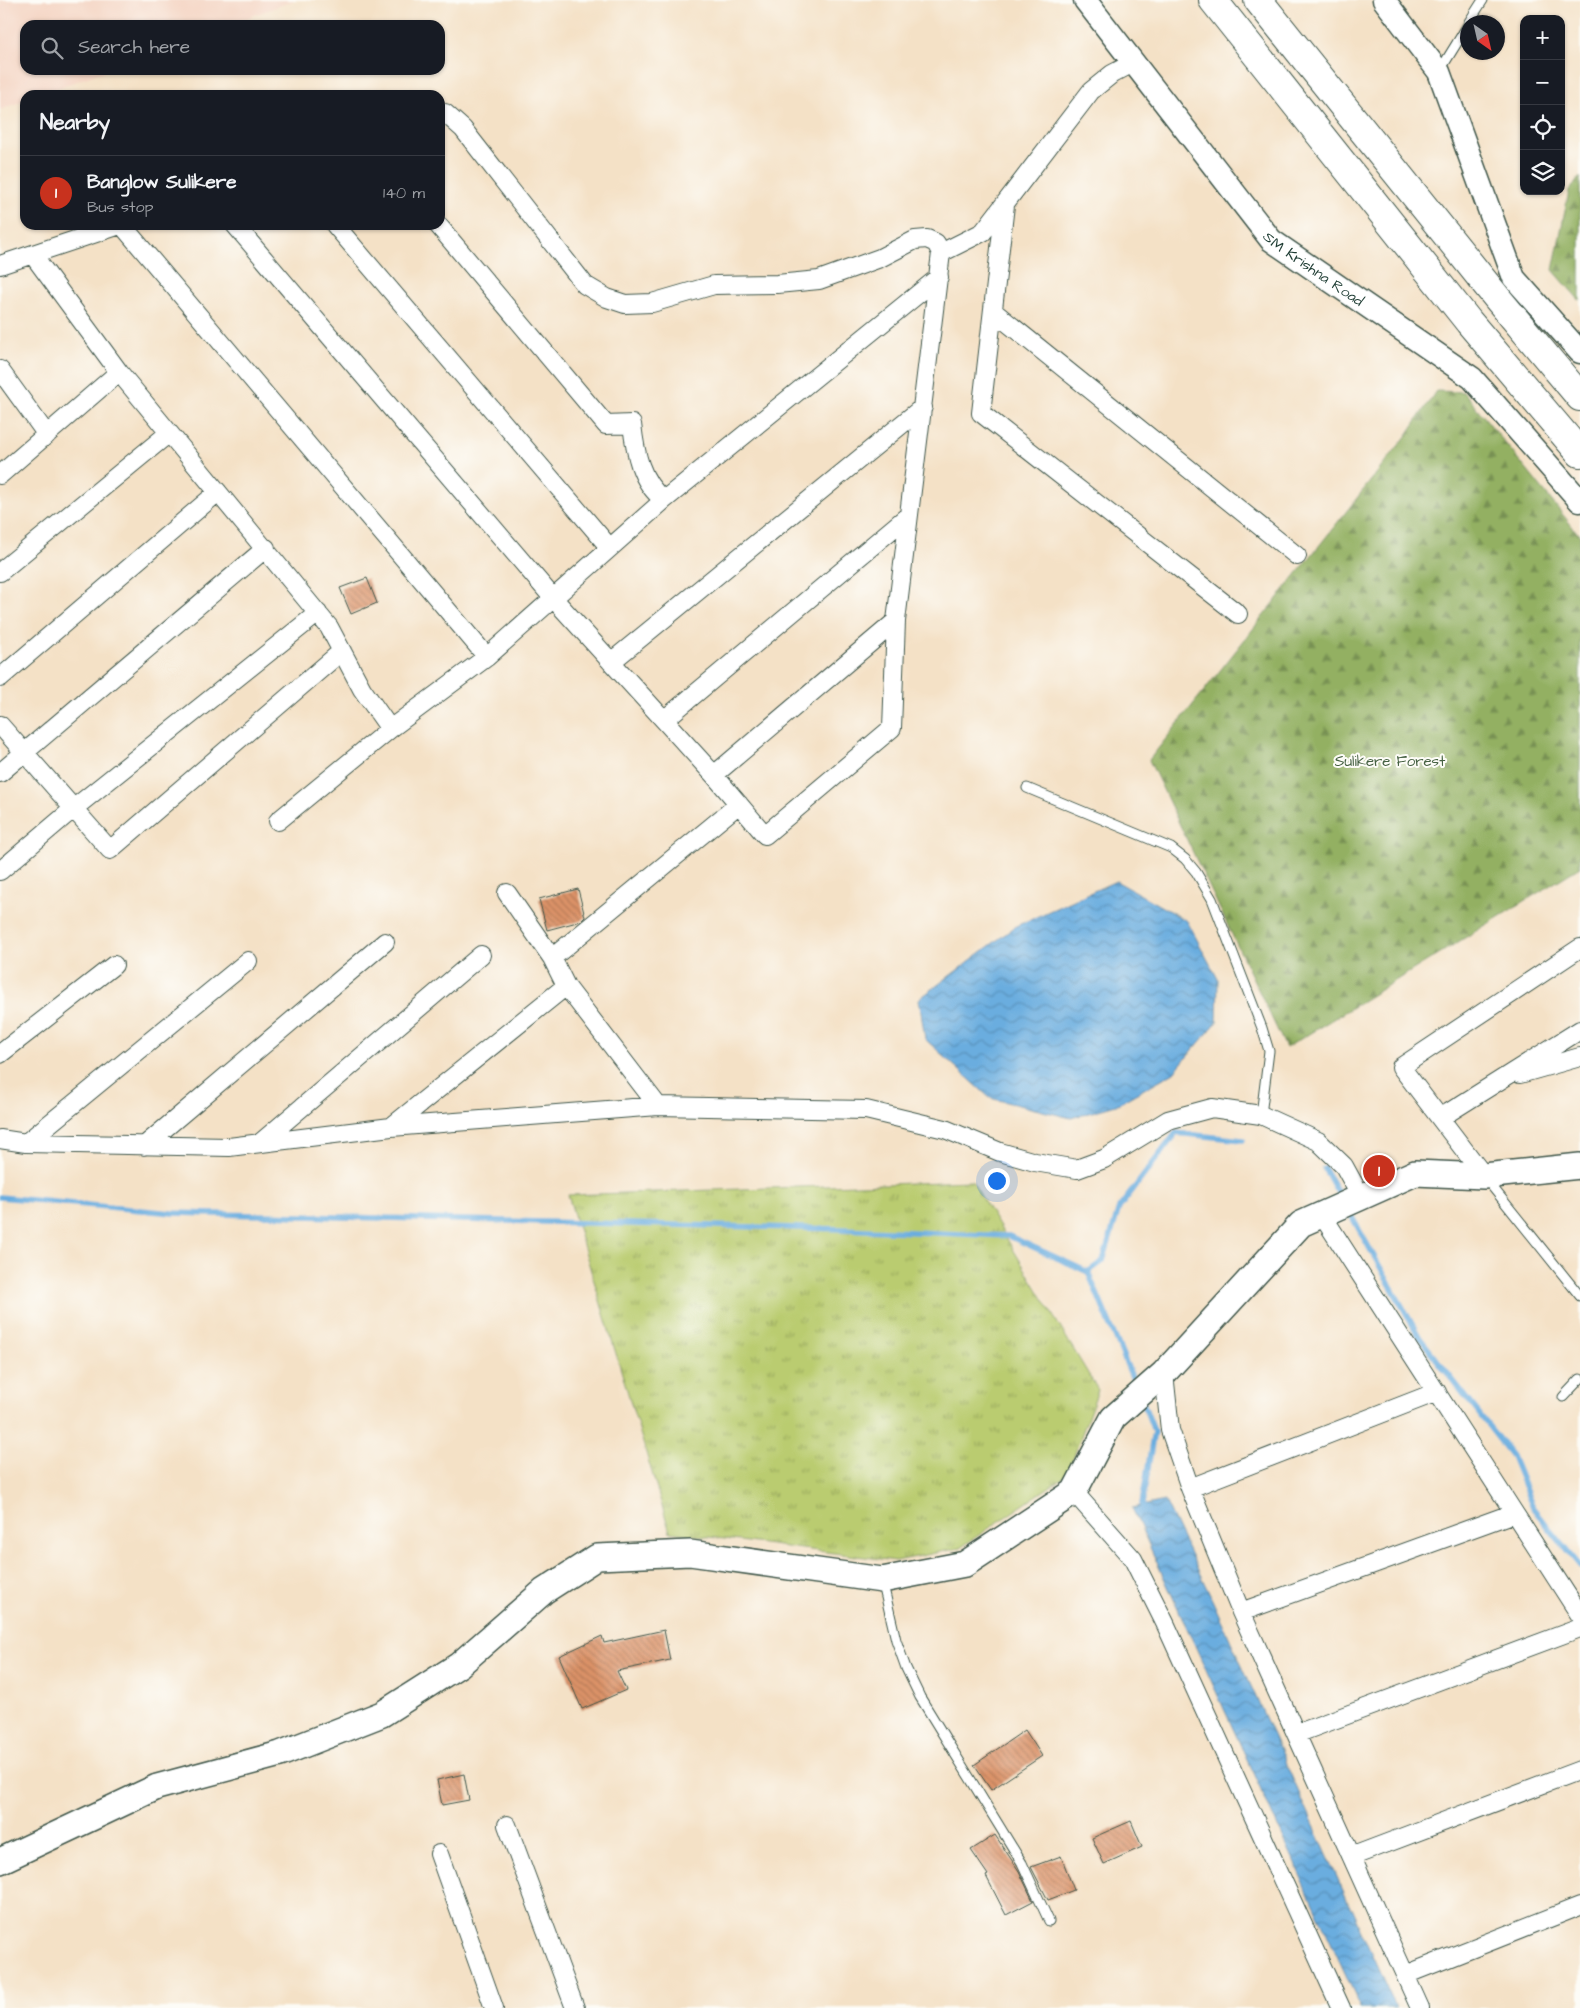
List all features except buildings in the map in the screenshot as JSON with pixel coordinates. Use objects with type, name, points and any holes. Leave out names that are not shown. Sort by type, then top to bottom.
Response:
[{"type":"highway","points":[[1213,0],[1470,322],[1580,452]]},
{"type":"highway","points":[[1258,0],[1492,292],[1580,397]]},
{"type":"main road","points":[[0,1861],[157,1787],[280,1754],[382,1714],[459,1665],[544,1590],[597,1557],[690,1553],[882,1580],[965,1564],[1074,1492],[1113,1418],[1164,1373],[1301,1224],[1414,1173],[1484,1176],[1580,1166]]},
{"type":"street","name":"SM Krishna Road","points":[[1085,0],[1271,240],[1472,378],[1580,501]]},
{"type":"street","points":[[1384,0],[1439,72],[1514,278],[1580,352]]},
{"type":"street","points":[[941,253],[983,232],[1092,91],[1112,74],[1133,63]]},
{"type":"street","points":[[239,230],[553,598],[714,775],[765,835],[892,728],[896,621],[941,253],[936,244],[927,239],[915,240],[880,258],[818,280],[777,284],[726,283],[698,289],[652,303],[625,304],[607,298],[586,285],[463,129],[445,113]]},
{"type":"street","points":[[1005,205],[981,413],[1238,614]]},
{"type":"street","points":[[0,265],[106,230]]},
{"type":"street","points":[[125,230],[487,657]]},
{"type":"street","points":[[339,230],[610,548]]},
{"type":"street","points":[[442,230],[606,425],[632,424],[635,452],[643,472],[654,492],[664,500]]},
{"type":"street","points":[[33,255],[119,372],[266,548],[329,627],[362,688],[390,729]]},
{"type":"street","points":[[278,822],[390,729],[487,657],[664,500],[939,277]]},
{"type":"street","points":[[993,311],[1298,556]]},
{"type":"street","points":[[0,370],[47,435]]},
{"type":"street","points":[[0,475],[119,372]]},
{"type":"street","points":[[611,662],[923,407]]},
{"type":"street","points":[[0,572],[169,433]]},
{"type":"street","points":[[0,678],[218,492]]},
{"type":"street","points":[[664,720],[909,515]]},
{"type":"street","points":[[0,773],[266,548]]},
{"type":"street","points":[[0,871],[73,809],[318,613]]},
{"type":"street","points":[[714,775],[896,621]]},
{"type":"street","points":[[0,725],[23,754],[110,850],[342,651]]},
{"type":"street","points":[[552,958],[739,804]]},
{"type":"street","points":[[507,893],[552,958],[566,986],[658,1106]]},
{"type":"street","points":[[144,1146],[385,942]]},
{"type":"street","points":[[1484,1176],[1401,1067],[1580,948]]},
{"type":"street","points":[[260,1143],[481,955]]},
{"type":"street","points":[[26,1143],[248,961]]},
{"type":"street","points":[[0,1054],[114,965]]},
{"type":"street","points":[[392,1127],[566,986]]},
{"type":"street","points":[[1440,1118],[1580,1030]]},
{"type":"street","points":[[1502,1079],[1580,1057]]},
{"type":"street","points":[[0,1139],[26,1143],[229,1147],[392,1127],[658,1106],[866,1110],[945,1129],[1000,1152],[1035,1162],[1077,1169],[1104,1159],[1168,1120],[1212,1108],[1261,1115],[1318,1141],[1344,1166],[1361,1197]]},
{"type":"street","points":[[1322,1215],[1580,1615]]},
{"type":"street","points":[[1164,1373],[1170,1430],[1190,1488],[1240,1612],[1420,2008]]},
{"type":"street","points":[[1190,1488],[1437,1392]]},
{"type":"street","points":[[1074,1492],[1133,1559],[1169,1632],[1341,2008]]},
{"type":"street","points":[[1240,1612],[1514,1513]]},
{"type":"street","points":[[1296,1734],[1580,1628]]},
{"type":"street","points":[[1352,1856],[1580,1770]]},
{"type":"street","points":[[507,1825],[576,2008]]},
{"type":"street","points":[[439,1854],[494,2008]]},
{"type":"street","points":[[1406,1975],[1580,1906]]},
{"type":"lane","points":[[1474,15],[1483,0]]},
{"type":"lane","points":[[1439,72],[1460,37]]},
{"type":"lane","points":[[1027,788],[1170,848],[1185,859],[1196,872],[1212,899],[1269,1051],[1261,1115]]},
{"type":"lane","points":[[1484,1176],[1580,1296]]},
{"type":"lane","points":[[1563,1397],[1580,1379]]},
{"type":"lane","points":[[882,1580],[896,1640],[906,1668],[920,1697],[1022,1863],[1049,1921]]},
{"type":"shaded area","points":[[0,0],[295,0],[241,20],[20,20],[20,75],[93,75],[53,90],[20,90],[20,102],[0,110]]},
{"type":"green space","points":[[1580,177],[1580,301],[1553,270],[1569,191]]},
{"type":"green space","name":"Sulikere Forest","points":[[1436,391],[1464,392],[1580,536],[1580,867],[1286,1048],[1149,760],[1407,435]]},
{"type":"green space","points":[[972,1181],[1098,1390],[1067,1475],[960,1548],[896,1561],[670,1532],[568,1195]]},
{"type":"water","points":[[1116,881],[1187,921],[1218,979],[1217,1022],[1174,1072],[1116,1105],[1071,1118],[990,1098],[925,1039],[919,999],[1016,926]]},
{"type":"water","points":[[1165,1501],[1210,1595],[1396,2008],[1361,2008],[1132,1508]]},
{"type":"waterway","points":[[1088,1272],[1103,1261],[1119,1208],[1176,1133],[1243,1140]]},
{"type":"waterway","points":[[1324,1168],[1342,1200]]},
{"type":"waterway","points":[[0,1197],[173,1213],[842,1229],[1009,1236],[1088,1272],[1137,1389]]},
{"type":"waterway","points":[[1348,1210],[1420,1338],[1512,1456],[1533,1508],[1580,1566]]},
{"type":"waterway","points":[[1142,1400],[1154,1431],[1142,1504],[1145,1512]]},
{"type":"place","name":"Banglow Sulikere","points":[[1379,1171]]}]
